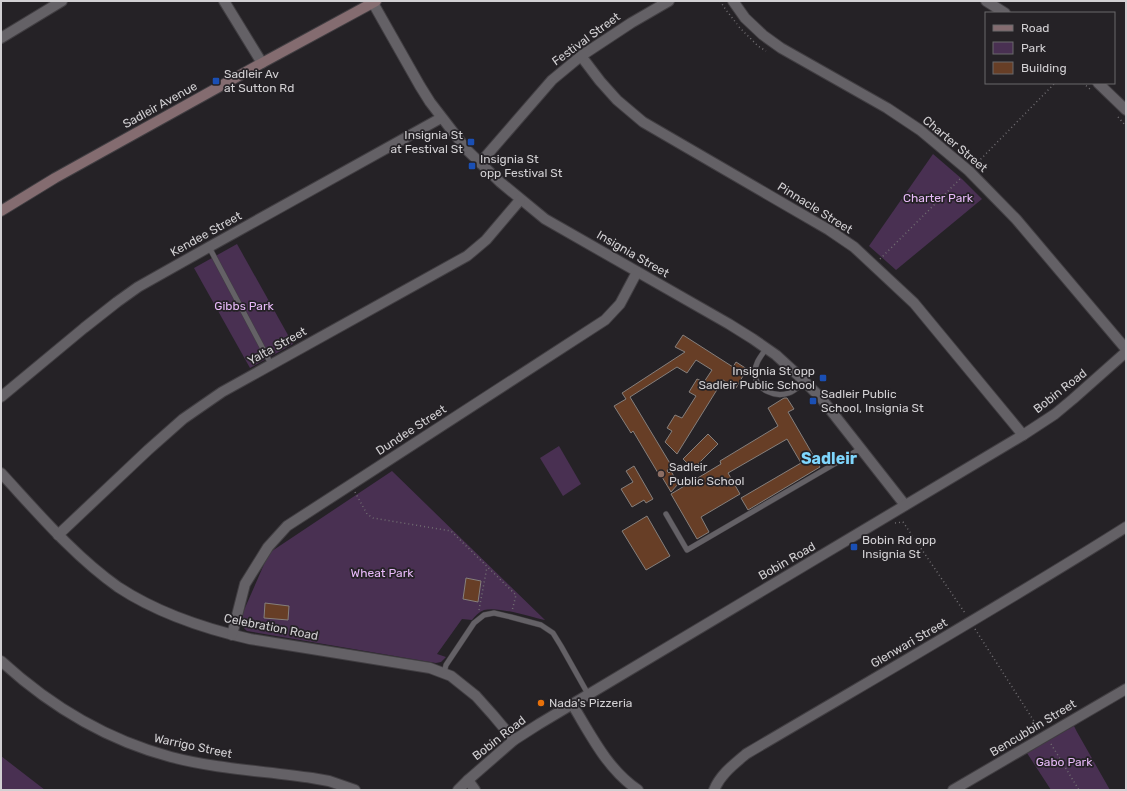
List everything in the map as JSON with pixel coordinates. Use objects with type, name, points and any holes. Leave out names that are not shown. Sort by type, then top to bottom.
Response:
[{"type":"street","points":[[1,38],[62,1]]},
{"type":"street","points":[[224,1],[262,63]]},
{"type":"street","name":"Festival Street","points":[[480,163],[552,80],[581,56],[631,23],[669,1]]},
{"type":"street","name":"Charter Street","points":[[733,1],[745,18],[780,48],[847,84],[907,121],[969,171],[1016,219],[1126,350]]},
{"type":"street","points":[[986,1],[1003,12]]},
{"type":"street","name":"Sadleir Avenue","points":[[1,211],[55,178],[374,2]]},
{"type":"street","name":"Insignia Street","points":[[374,2],[420,86],[441,118],[467,150],[500,182],[520,200],[545,218],[728,324],[776,355],[821,398],[905,505]]},
{"type":"street","name":"Pinnacle Street","points":[[581,56],[617,100],[643,122],[829,230],[854,248],[914,303],[1023,435]]},
{"type":"street","points":[[1099,84],[1126,110]]},
{"type":"street","name":"Kendee Street","points":[[1,397],[117,302],[138,287],[441,118]]},
{"type":"street","name":"Yalta Street","points":[[58,535],[183,419],[222,392],[467,256],[486,240],[520,200]]},
{"type":"street","name":"Dundee Street","points":[[232,635],[245,584],[268,547],[287,526],[605,320],[620,304],[637,272]]},
{"type":"street","name":"Bobin Road","points":[[458,790],[514,740],[588,694],[1023,435],[1055,414],[1126,350]]},
{"type":"street","name":"Celebration Road","points":[[1,472],[58,535],[84,559],[118,587],[152,606],[193,623],[232,635],[430,668],[444,673],[451,676],[476,696],[514,740]]},
{"type":"street","name":"Glenwari Street","points":[[714,790],[717,782],[730,767],[746,754],[998,605],[1126,527]]},
{"type":"street","name":"Warrigo Street","points":[[1,661],[61,708],[107,734],[146,749],[171,757],[204,764],[329,781],[355,790]]},
{"type":"street","name":"Bencubbin Street","points":[[953,790],[1126,689]]},
{"type":"street","points":[[572,704],[593,740],[610,764],[638,790]]},
{"type":"street","points":[[468,780],[475,790]]},
{"type":"lane","points":[[209,247],[271,364]]},
{"type":"lane","points":[[766,349],[757,362],[755,373],[757,382],[766,391],[777,394],[790,393],[805,382]]},
{"type":"lane","points":[[666,514],[687,550],[860,449]]},
{"type":"lane","points":[[444,673],[446,665],[474,623],[484,615],[494,613],[541,625],[553,632],[588,694]]},
{"type":"path","points":[[974,166],[1054,84]]},
{"type":"path","points":[[879,260],[963,178]]},
{"type":"path","points":[[350,485],[367,514],[372,518],[451,531],[516,595],[511,617]]},
{"type":"path","points":[[895,523],[903,522],[965,613],[968,615]]},
{"type":"path","points":[[481,618],[479,610],[487,567]]},
{"type":"path","points":[[975,626],[978,634],[1039,729]]},
{"type":"path","points":[[1051,740],[1051,746],[1079,790]]},
{"type":"green space","name":"Charter Park","points":[[933,154],[962,179],[982,199],[896,270],[869,246]]},
{"type":"green space","name":"Gibbs Park","points":[[237,244],[293,344],[250,368],[194,268]]},
{"type":"green space","points":[[559,446],[581,484],[563,496],[540,458]]},
{"type":"green space","name":"Wheat Park","points":[[392,471],[545,620],[497,609],[484,610],[477,614],[472,620],[462,619],[437,654],[446,657],[441,662],[436,663],[247,631],[242,625],[241,617],[269,553]]},
{"type":"green space","name":"Gabo Park","points":[[1074,726],[1110,790],[1051,790],[1027,753]]},
{"type":"green space","points":[[1,756],[45,790],[1,790]]},
{"type":"building","points":[[683,335],[733,367],[736,362],[747,369],[736,388],[723,380],[677,454],[665,442],[672,431],[667,428],[675,415],[682,418],[696,396],[689,392],[697,379],[704,382],[712,370],[696,360],[687,373],[677,367],[630,397],[671,465],[667,471],[669,473],[671,471],[678,484],[671,492],[633,431],[631,433],[614,406],[626,399],[622,393],[685,352],[675,347]]},
{"type":"building","points":[[784,398],[787,398],[794,409],[788,412],[820,467],[748,510],[741,498],[801,463],[787,439],[728,473],[740,494],[701,517],[709,532],[697,539],[671,494],[721,464],[720,461],[778,426],[768,408]]},
{"type":"building","points":[[708,434],[718,444],[693,469],[683,459]]},
{"type":"building","points":[[634,466],[653,499],[646,503],[644,500],[632,507],[621,489],[633,482],[626,471]]},
{"type":"building","points":[[647,516],[670,556],[646,570],[622,531]]},
{"type":"building","points":[[466,578],[481,581],[478,602],[463,599]]},
{"type":"building","points":[[265,603],[289,606],[288,620],[264,618]]},
{"type":"place","name":"Sadleir Av at Sutton Rd","points":[[216,81]]},
{"type":"place","name":"Insignia St at Festival St","points":[[471,142]]},
{"type":"place","name":"Insignia St opp Festival St","points":[[472,166]]},
{"type":"place","name":"Insignia St opp Sadleir Public School","points":[[823,378]]},
{"type":"place","name":"Sadleir Public School, Insignia St","points":[[813,401]]},
{"type":"place","name":"Sadleir Public School","points":[[661,474]]},
{"type":"place","name":"Bobin Rd opp Insignia St","points":[[854,547]]},
{"type":"place","name":"Nada's Pizzeria","points":[[541,703]]},
{"type":"district","name":"Sadleir","points":[[829,458]]}]
